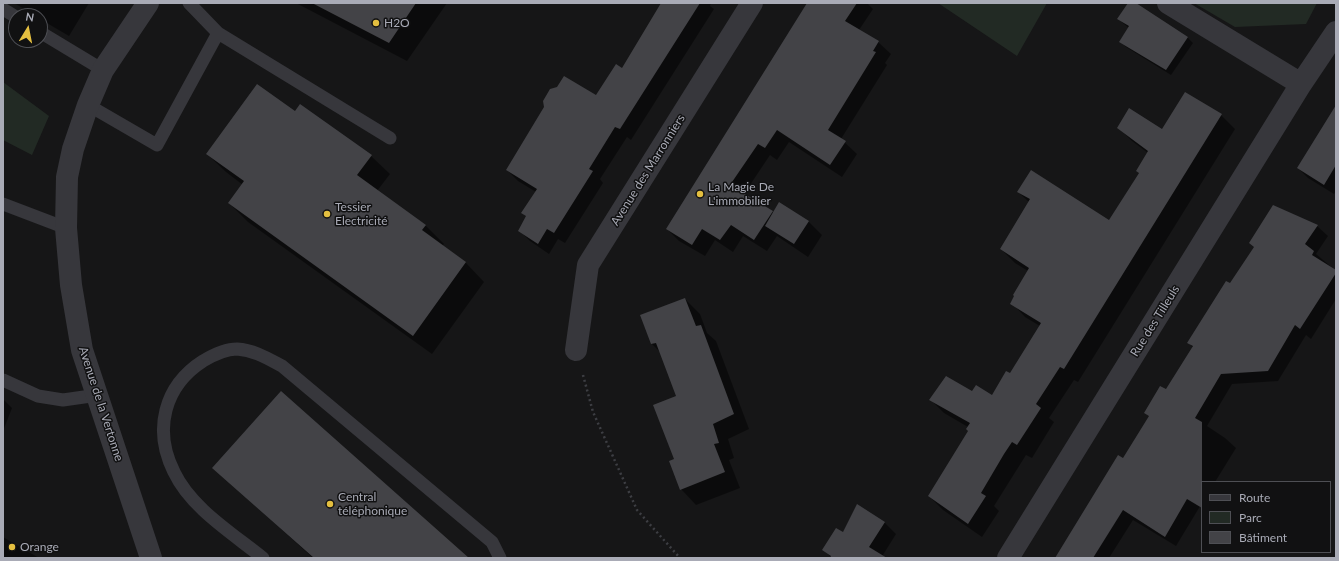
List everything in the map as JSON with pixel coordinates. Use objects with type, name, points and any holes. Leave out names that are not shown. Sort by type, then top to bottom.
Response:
[{"type":"street","name":"Avenue de la Vertonne","points":[[148,3],[103,70],[88,105],[73,149],[67,177],[66,228],[70,285],[82,350],[151,558]]},
{"type":"street","name":"Avenue des Marronniers","points":[[576,350],[588,265],[752,3]]},
{"type":"street","points":[[1168,3],[1301,84]]},
{"type":"street","name":"Rue des Tilleuls","points":[[1008,558],[1301,84],[1336,33]]},
{"type":"lane","points":[[189,3],[218,33],[390,138]]},
{"type":"lane","points":[[88,105],[157,145],[218,33]]},
{"type":"lane","points":[[48,37],[103,70]]},
{"type":"lane","points":[[3,204],[66,228]]},
{"type":"lane","points":[[263,558],[206,511],[186,491],[174,472],[165,448],[163,429],[167,402],[178,382],[194,367],[216,353],[236,349],[254,351],[282,366],[492,542],[500,558]]},
{"type":"lane","points":[[3,380],[38,396],[63,400],[98,395]]},
{"type":"path","points":[[576,350],[593,412],[637,510],[680,558]]},
{"type":"green space","points":[[938,3],[1047,3],[1017,56]]},
{"type":"green space","points":[[1194,3],[1317,3],[1306,24],[1235,27]]},
{"type":"green space","points":[[3,82],[49,116],[32,155],[3,140]]},
{"type":"building","name":"H2O","points":[[312,3],[416,3],[389,43]]},
{"type":"building","points":[[661,3],[700,3],[620,129],[615,127],[589,169],[593,171],[554,233],[547,229],[538,244],[518,231],[526,216],[521,213],[537,189],[506,170],[544,107],[543,101],[550,89],[557,87],[564,76],[596,95],[616,64],[622,68]]},
{"type":"building","points":[[807,3],[857,3],[845,21],[879,41],[873,51],[876,52],[828,130],[846,141],[830,165],[777,130],[765,148],[758,144],[730,185],[773,211],[754,240],[731,225],[720,240],[702,229],[692,245],[666,229]]},
{"type":"building","points":[[1128,3],[1136,3],[1188,37],[1166,70],[1119,42],[1129,26],[1117,19]]},
{"type":"building","name":"Tessier Electricité","points":[[257,84],[295,111],[300,104],[372,155],[357,175],[426,225],[422,230],[466,262],[413,336],[228,203],[244,181],[206,154]]},
{"type":"building","points":[[1185,92],[1222,114],[1064,369],[1060,367],[1036,404],[1041,408],[1017,445],[1012,442],[1004,454],[981,493],[986,496],[968,524],[928,496],[968,431],[966,429],[970,423],[929,400],[946,376],[972,391],[976,385],[992,395],[1006,371],[1010,373],[1041,323],[1010,304],[1014,296],[1013,295],[1029,268],[1000,249],[1030,199],[1017,192],[1031,170],[1109,220],[1139,173],[1136,171],[1148,151],[1117,128],[1129,108],[1162,129]]},
{"type":"building","points":[[1336,105],[1336,165],[1324,185],[1297,168]]},
{"type":"building","points":[[779,202],[809,221],[794,244],[765,226]]},
{"type":"building","points":[[1273,205],[1318,225],[1305,244],[1314,251],[1312,255],[1336,270],[1336,273],[1300,329],[1295,325],[1268,371],[1221,374],[1195,418],[1202,422],[1201,507],[1187,499],[1165,537],[1123,510],[1093,558],[1055,558],[1118,455],[1123,458],[1149,416],[1144,413],[1160,386],[1166,389],[1193,346],[1187,343],[1226,281],[1230,283],[1254,247],[1249,243]]},
{"type":"building","points":[[685,298],[696,326],[701,325],[734,414],[713,424],[719,443],[714,444],[725,472],[680,490],[669,461],[674,459],[653,405],[676,396],[656,343],[651,344],[640,315]]},
{"type":"building","name":"Central téléphonique","points":[[281,391],[469,558],[314,558],[212,468]]},
{"type":"building","points":[[857,504],[885,522],[869,547],[887,558],[830,558],[831,556],[822,550],[836,528],[843,532]]},
{"type":"place","name":"H2O","points":[[376,23]]},
{"type":"place","name":"La Magie De L'immobilier","points":[[700,194]]},
{"type":"place","name":"Tessier Electricité","points":[[327,214]]},
{"type":"place","name":"Central téléphonique","points":[[330,504]]},
{"type":"place","name":"Orange","points":[[12,547]]}]
